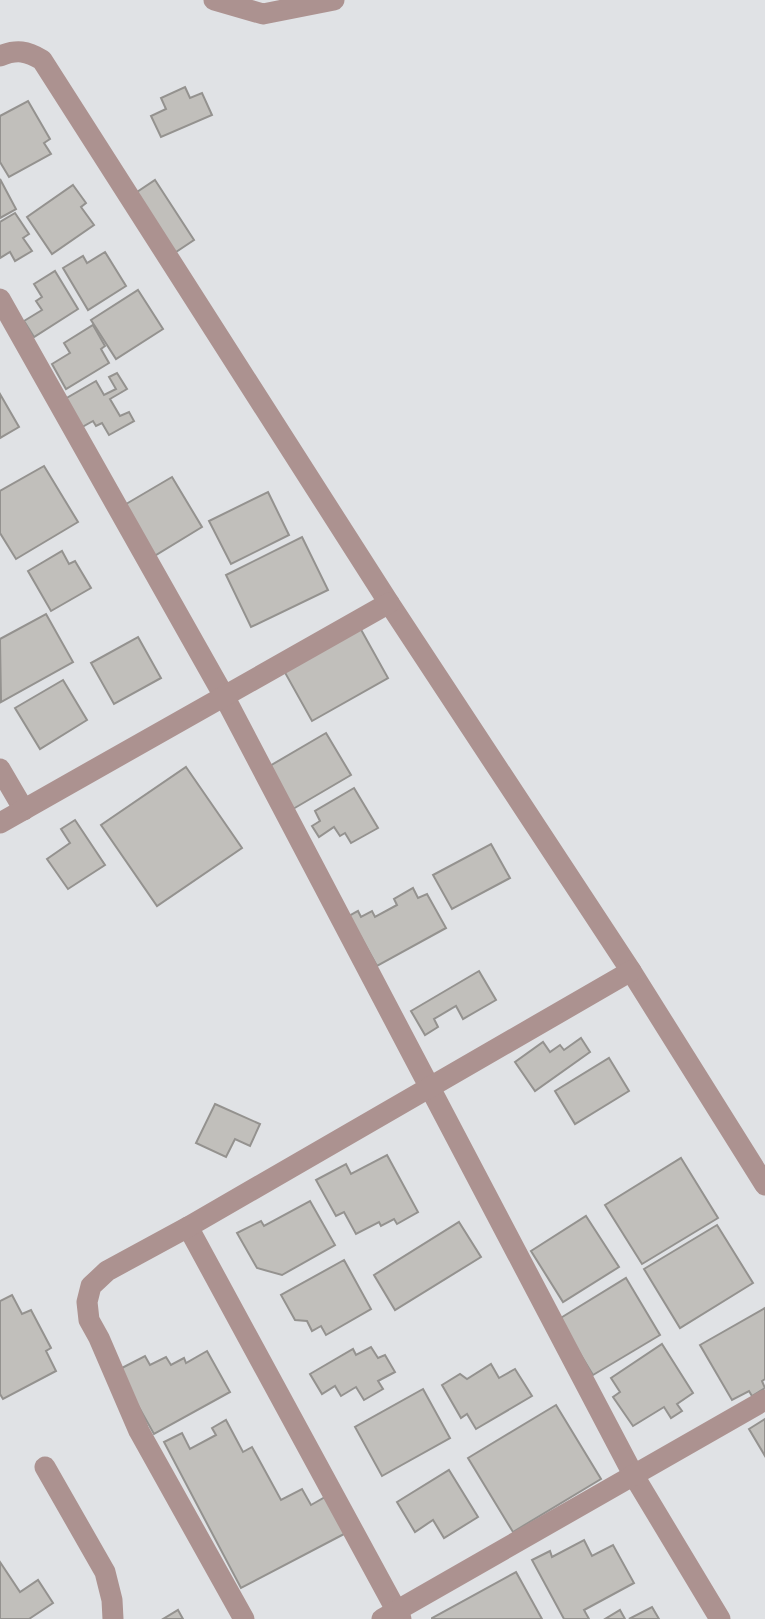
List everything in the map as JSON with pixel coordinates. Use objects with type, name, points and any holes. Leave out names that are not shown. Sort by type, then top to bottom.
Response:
[{"type":"street","points":[[214,0],[263,15],[334,0]]},
{"type":"street","points":[[0,56],[11,51],[22,51],[42,60],[389,603],[631,971],[765,1185]]},
{"type":"street","points":[[0,299],[224,696],[634,1476],[720,1619]]},
{"type":"street","points":[[0,823],[389,603]]},
{"type":"street","points":[[0,769],[24,810]]},
{"type":"street","points":[[244,1619],[139,1431],[89,1320],[87,1302],[91,1286],[107,1271],[430,1089],[631,971]]},
{"type":"street","points":[[188,1227],[393,1616],[765,1400]]},
{"type":"street","points":[[44,1467],[105,1572],[112,1600],[113,1619]]},
{"type":"building","points":[[185,87],[190,98],[202,93],[212,115],[161,137],[151,116],[166,109],[161,98]]},
{"type":"building","points":[[28,101],[50,139],[44,143],[51,154],[9,177],[0,162],[0,116]]},
{"type":"building","points":[[0,179],[16,209],[0,218]]},
{"type":"building","points":[[155,180],[194,240],[170,256],[131,196]]},
{"type":"building","points":[[73,185],[86,203],[81,207],[94,225],[52,254],[27,217]]},
{"type":"building","points":[[15,213],[29,234],[23,238],[32,251],[15,261],[10,252],[0,258],[0,222]]},
{"type":"building","points":[[105,252],[126,286],[88,310],[63,268],[83,256],[87,263]]},
{"type":"building","points":[[55,271],[78,309],[34,337],[24,321],[42,310],[36,301],[42,297],[34,284]]},
{"type":"building","points":[[138,290],[163,329],[116,359],[91,320]]},
{"type":"building","points":[[93,325],[105,346],[101,349],[109,363],[66,389],[52,364],[70,353],[64,343]]},
{"type":"building","points":[[117,373],[127,389],[110,399],[120,416],[129,412],[134,421],[109,435],[102,423],[96,426],[93,421],[75,431],[65,399],[96,381],[104,395],[116,389],[109,377]]},
{"type":"building","points":[[0,394],[19,427],[0,438]]},
{"type":"building","points":[[44,466],[78,522],[16,559],[0,533],[0,491]]},
{"type":"building","points":[[172,477],[202,527],[151,558],[121,507]]},
{"type":"building","points":[[268,492],[289,535],[231,564],[209,521]]},
{"type":"building","points":[[302,537],[328,590],[251,627],[226,575]]},
{"type":"building","points":[[62,551],[69,564],[75,561],[91,588],[51,611],[28,571]]},
{"type":"building","points":[[46,614],[73,662],[1,702],[0,639]]},
{"type":"building","points":[[359,626],[388,678],[312,721],[283,669]]},
{"type":"building","points":[[138,637],[161,678],[114,704],[91,663]]},
{"type":"building","points":[[63,680],[87,720],[40,749],[15,708]]},
{"type":"building","points":[[326,733],[351,775],[293,809],[268,767]]},
{"type":"building","points":[[186,767],[242,848],[157,906],[101,825]]},
{"type":"building","points":[[354,788],[378,828],[351,843],[345,833],[340,836],[334,827],[319,837],[312,826],[320,821],[315,811]]},
{"type":"building","points":[[75,820],[105,865],[68,889],[47,859],[70,843],[61,829]]},
{"type":"building","points":[[491,844],[510,878],[452,909],[433,875]]},
{"type":"building","points":[[413,888],[418,898],[427,894],[446,928],[377,966],[349,916],[358,911],[361,917],[372,911],[375,917],[397,905],[394,899]]},
{"type":"building","points":[[479,971],[496,1000],[463,1019],[456,1006],[434,1019],[438,1027],[425,1035],[411,1011]]},
{"type":"building","points":[[581,1038],[590,1052],[535,1091],[515,1062],[543,1042],[550,1052],[560,1045],[564,1050]]},
{"type":"building","points":[[609,1058],[629,1091],[575,1124],[555,1091]]},
{"type":"building","points":[[215,1104],[260,1124],[250,1146],[235,1139],[226,1157],[196,1143]]},
{"type":"building","points":[[387,1155],[418,1212],[397,1224],[394,1219],[381,1226],[379,1222],[356,1234],[344,1212],[336,1216],[316,1180],[346,1164],[351,1174]]},
{"type":"building","points":[[681,1158],[718,1218],[642,1264],[605,1205]]},
{"type":"building","points":[[310,1201],[335,1245],[282,1275],[257,1268],[237,1233],[261,1221],[264,1226]]},
{"type":"building","points":[[586,1216],[619,1267],[563,1302],[531,1251]]},
{"type":"building","points":[[459,1222],[481,1257],[395,1310],[374,1275]]},
{"type":"building","points":[[717,1225],[753,1283],[680,1328],[644,1269]]},
{"type":"building","points":[[344,1260],[371,1309],[326,1335],[321,1326],[312,1331],[307,1321],[295,1320],[281,1295]]},
{"type":"building","points":[[626,1278],[660,1335],[593,1375],[559,1319]]},
{"type":"building","points":[[12,1295],[22,1314],[31,1310],[51,1348],[46,1351],[56,1371],[3,1399],[0,1394],[0,1301]]},
{"type":"building","points":[[765,1308],[765,1379],[762,1381],[765,1388],[752,1396],[749,1391],[732,1400],[700,1345]]},
{"type":"building","points":[[662,1344],[693,1393],[677,1404],[682,1411],[671,1418],[664,1407],[633,1426],[613,1397],[620,1392],[611,1378]]},
{"type":"building","points":[[371,1347],[378,1358],[385,1355],[395,1372],[378,1381],[383,1389],[364,1400],[356,1387],[341,1396],[335,1386],[322,1394],[310,1374],[353,1349],[356,1355]]},
{"type":"building","points":[[207,1351],[230,1392],[154,1434],[118,1370],[145,1356],[150,1365],[166,1357],[171,1365],[184,1358],[186,1363]]},
{"type":"building","points":[[491,1364],[499,1378],[515,1369],[532,1396],[476,1429],[467,1414],[461,1418],[442,1385],[460,1374],[467,1379]]},
{"type":"building","points":[[423,1389],[450,1438],[382,1476],[355,1427]]},
{"type":"building","points":[[556,1405],[601,1479],[513,1532],[468,1458]]},
{"type":"building","points":[[765,1419],[765,1456],[749,1429]]},
{"type":"building","points":[[226,1420],[243,1452],[252,1447],[281,1500],[302,1489],[311,1505],[327,1496],[346,1533],[241,1588],[164,1442],[182,1433],[190,1449],[216,1435],[212,1428]]},
{"type":"building","points":[[449,1470],[478,1517],[444,1538],[433,1520],[415,1532],[397,1502]]},
{"type":"building","points":[[584,1540],[592,1556],[613,1545],[634,1583],[584,1610],[589,1619],[564,1619],[532,1560],[550,1551],[552,1557]]},
{"type":"building","points":[[0,1562],[20,1592],[38,1580],[53,1603],[29,1619],[0,1619]]},
{"type":"building","points":[[516,1572],[542,1619],[432,1619],[432,1618]]},
{"type":"building","points":[[652,1607],[659,1619],[629,1619]]},
{"type":"building","points":[[178,1610],[183,1619],[163,1619]]},
{"type":"building","points":[[620,1610],[625,1619],[605,1619]]}]
